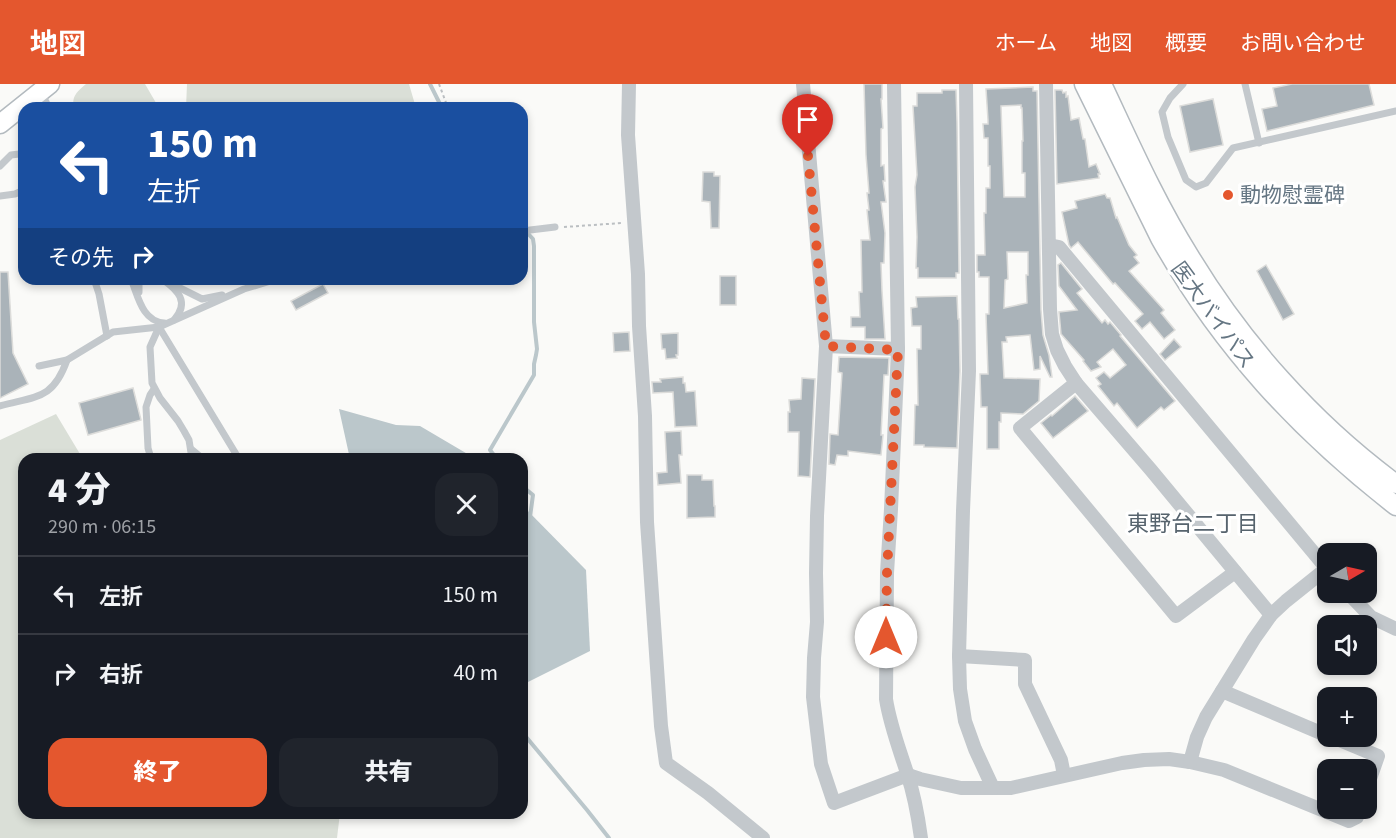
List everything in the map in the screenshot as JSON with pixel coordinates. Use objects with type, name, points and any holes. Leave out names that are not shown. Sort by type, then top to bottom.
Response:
[{"type":"main road","name":"医大バイパス","points":[[1084,84],[1160,238],[1207,314],[1249,367],[1290,412],[1334,455],[1396,506]]},
{"type":"main road","name":"医大バイパス","points":[[1102,84],[1187,253],[1220,303],[1269,366],[1301,400],[1352,448],[1396,484]]},
{"type":"main road","points":[[28,102],[45,88]]},
{"type":"main road","points":[[0,124],[18,110]]},
{"type":"street","points":[[629,84],[628,135],[645,416],[646,522],[660,716],[666,764],[708,793],[763,838]]},
{"type":"street","points":[[803,84],[826,346],[817,516],[817,622],[813,697],[821,764],[834,803],[908,775],[961,788],[1011,788],[1122,763],[1169,759],[1224,770],[1317,808]]},
{"type":"street","points":[[894,84],[898,350],[887,573],[886,699],[889,718],[918,812],[921,838]]},
{"type":"street","points":[[966,84],[969,371],[959,656],[960,689],[965,721],[993,788]]},
{"type":"street","points":[[1046,84],[1050,309],[1052,334],[1057,350],[1076,383],[1271,615]]},
{"type":"street","points":[[1049,245],[1059,247],[1317,558]]},
{"type":"street","points":[[826,346],[898,350]]},
{"type":"street","points":[[1076,383],[1020,428],[1176,616],[1235,572]]},
{"type":"street","points":[[1190,762],[1206,717],[1254,639],[1271,615],[1317,578]]},
{"type":"street","points":[[1358,603],[1371,617],[1396,629]]},
{"type":"street","points":[[959,656],[1025,660],[1025,684],[1061,759],[1064,775]]},
{"type":"street","points":[[1222,691],[1317,731]]},
{"type":"street","points":[[1356,747],[1378,756],[1377,759]]},
{"type":"lane","points":[[1183,84],[1170,98],[1162,112],[1168,136],[1186,180],[1196,187],[1206,183],[1233,148],[1396,111]]},
{"type":"lane","points":[[1245,84],[1259,143]]},
{"type":"lane","points":[[0,166],[11,154],[18,154]]},
{"type":"lane","points":[[0,196],[18,193]]},
{"type":"lane","points":[[528,230],[555,227]]},
{"type":"lane","points":[[96,285],[106,336]]},
{"type":"lane","points":[[134,285],[146,314],[153,321],[160,323],[172,321],[181,308],[180,294],[171,285]]},
{"type":"lane","points":[[139,285],[140,300]]},
{"type":"lane","points":[[174,285],[202,299],[257,285]]},
{"type":"lane","points":[[39,366],[67,360],[113,333],[159,327],[244,289]]},
{"type":"lane","points":[[159,327],[150,347],[150,373],[154,389],[184,431],[191,453]]},
{"type":"lane","points":[[159,327],[235,453]]},
{"type":"lane","points":[[0,406],[45,394],[55,385],[67,360]]},
{"type":"lane","points":[[149,453],[146,407],[154,389]]},
{"type":"lane","points":[[191,449],[196,453]]},
{"type":"path","points":[[439,84],[446,102]]},
{"type":"path","points":[[555,227],[633,222]]},
{"type":"shaded area","points":[[86,84],[145,84],[156,102],[73,102],[78,92]]},
{"type":"shaded area","points":[[187,84],[409,84],[414,102],[186,102]]},
{"type":"shaded area","points":[[339,409],[396,425],[420,426],[466,453],[349,453]]},
{"type":"shaded area","points":[[56,414],[79,453],[18,453],[18,819],[339,819],[337,838],[0,838],[0,440]]},
{"type":"shaded area","points":[[528,511],[586,570],[590,651],[528,682]]},
{"type":"building","points":[[864,84],[882,84],[881,166],[884,165],[885,181],[883,181],[886,202],[881,202],[885,233],[884,263],[881,263],[885,339],[865,339],[865,327],[851,327],[851,317],[860,317],[861,240],[870,240],[867,210],[869,210],[867,193],[869,193]]},
{"type":"building","points":[[1292,84],[1369,84],[1374,105],[1267,131],[1262,109],[1277,106],[1273,88]]},
{"type":"building","points":[[1033,87],[1033,91],[1037,91],[1041,310],[1043,335],[1052,377],[1040,356],[1040,369],[1034,370],[1030,335],[1006,337],[1007,342],[1002,342],[1004,378],[1040,379],[1039,401],[1023,414],[1001,413],[999,449],[987,449],[987,407],[981,407],[980,374],[988,374],[986,314],[989,314],[989,277],[979,277],[979,272],[977,272],[977,255],[985,255],[984,213],[986,213],[986,188],[990,188],[988,138],[984,138],[983,124],[988,124],[986,89]],"holes":[[[1021,105],[1022,173],[1025,173],[1025,197],[1004,197],[1001,106]],[[1007,252],[1028,252],[1027,303],[1004,308],[1005,280],[1008,279]]]},
{"type":"building","points":[[942,90],[956,90],[959,273],[956,273],[956,278],[918,278],[915,187],[917,175],[913,106],[917,106],[917,93],[942,93]]},
{"type":"building","points":[[1055,90],[1066,92],[1071,120],[1079,118],[1089,167],[1096,164],[1100,174],[1098,174],[1099,178],[1057,184]]},
{"type":"building","points":[[1213,99],[1223,145],[1190,152],[1180,106]]},
{"type":"building","points":[[703,172],[714,172],[714,176],[720,176],[719,228],[711,228],[710,202],[702,201]]},
{"type":"building","points":[[1105,194],[1107,198],[1110,198],[1116,218],[1129,245],[1137,255],[1134,257],[1139,263],[1129,271],[1164,310],[1161,313],[1175,330],[1164,339],[1150,322],[1142,329],[1135,321],[1143,314],[1115,283],[1113,284],[1078,242],[1071,248],[1069,245],[1062,212],[1077,208],[1075,201]]},
{"type":"building","points":[[1061,263],[1082,289],[1077,293],[1102,323],[1105,320],[1108,324],[1110,322],[1175,401],[1164,410],[1161,407],[1137,428],[1117,403],[1114,406],[1098,386],[1101,384],[1096,378],[1104,372],[1110,378],[1126,365],[1113,349],[1097,362],[1101,367],[1091,371],[1061,334],[1059,312],[1077,310],[1059,286],[1058,265]]},
{"type":"building","points":[[1266,265],[1294,314],[1283,320],[1257,271]]},
{"type":"building","points":[[0,272],[8,272],[13,353],[28,384],[0,398]]},
{"type":"building","points":[[720,276],[736,276],[736,305],[720,305]]},
{"type":"building","points":[[321,285],[324,285],[328,293],[296,310],[291,301]]},
{"type":"building","points":[[957,296],[960,371],[957,448],[914,445],[915,405],[918,405],[917,349],[921,349],[921,326],[912,326],[911,308],[917,307],[916,297]]},
{"type":"building","points":[[629,332],[630,351],[614,352],[613,333]]},
{"type":"building","points":[[678,333],[677,358],[666,359],[665,349],[662,349],[661,334]]},
{"type":"building","points":[[1174,339],[1181,347],[1165,360],[1160,354]]},
{"type":"building","points":[[839,357],[889,358],[888,375],[884,375],[881,455],[848,451],[848,456],[837,455],[835,465],[829,464],[830,434],[838,435],[842,373],[838,372]]},
{"type":"building","points":[[683,377],[686,392],[695,391],[697,426],[675,427],[673,392],[653,393],[652,382]]},
{"type":"building","points":[[802,378],[815,379],[810,477],[798,476],[799,432],[788,432],[789,400],[801,399]]},
{"type":"building","points":[[133,388],[141,420],[88,435],[79,403]]},
{"type":"building","points":[[1075,396],[1088,411],[1053,438],[1041,423]]},
{"type":"building","points":[[681,431],[682,455],[679,455],[681,483],[658,485],[657,473],[667,472],[665,432]]},
{"type":"building","points":[[687,475],[702,475],[702,480],[713,480],[715,517],[687,518]]},
{"type":"waterway","points":[[430,84],[439,102]]},
{"type":"waterway","points":[[492,453],[490,450],[534,375],[537,349],[534,322],[534,246],[533,239],[528,234]]},
{"type":"waterway","points":[[528,491],[533,495],[530,517]]},
{"type":"waterway","points":[[528,739],[609,838]]},
{"type":"place","name":"動物慰霊碑","points":[[1228,195]]},
{"type":"district","name":"東野台二丁目","points":[[1193,524]]},
{"type":"route","points":[[808,156],[826,346],[898,350],[886,637]]}]
